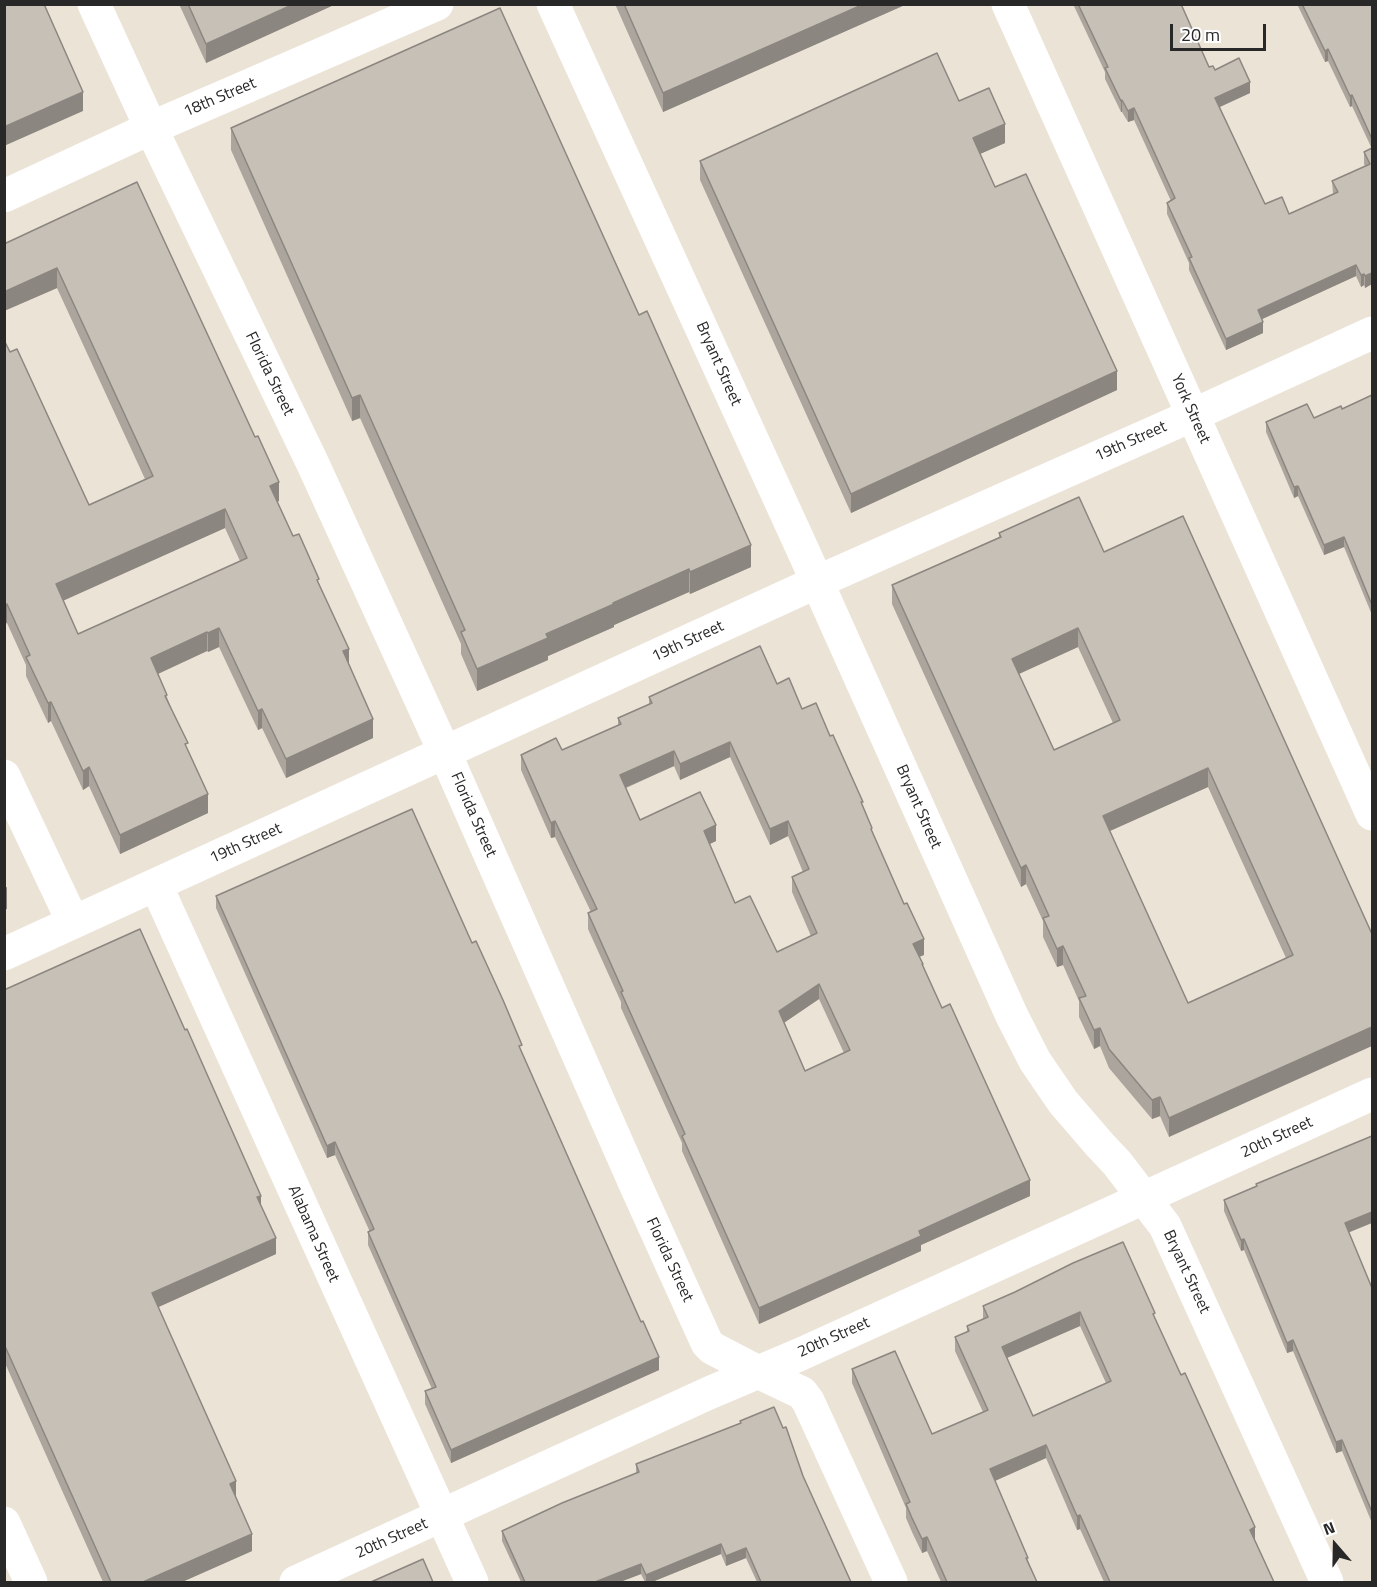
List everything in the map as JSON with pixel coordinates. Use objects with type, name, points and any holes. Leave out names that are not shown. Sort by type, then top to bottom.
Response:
[{"type":"street","name":"Florida Street","points":[[94,4],[151,128],[312,462],[445,753],[707,1343],[712,1348],[802,1393],[808,1401],[891,1582]]},
{"type":"street","name":"18th Street","points":[[4,196],[151,128],[437,4]]},
{"type":"street","name":"Bryant Street","points":[[553,4],[1016,1025],[1035,1060],[1063,1102],[1118,1163],[1165,1226],[1327,1582]]},
{"type":"street","name":"York Street","points":[[1008,4],[1372,814]]},
{"type":"street","name":"19th Street","points":[[4,954],[817,582],[1372,333]]},
{"type":"street","points":[[4,776],[73,922]]},
{"type":"street","name":"Alabama Street","points":[[156,885],[472,1582]]},
{"type":"street","name":"20th Street","points":[[296,1582],[1372,1094]]},
{"type":"street","points":[[4,1523],[31,1582]]},
{"type":"building","points":[[4,4],[44,4],[83,92],[4,127]]},
{"type":"building","points":[[188,4],[294,4],[206,44]]},
{"type":"building","points":[[624,4],[864,4],[663,93]]},
{"type":"building","points":[[1078,4],[1181,4],[1209,67],[1213,66],[1215,70],[1239,58],[1250,82],[1215,98],[1265,204],[1282,197],[1289,214],[1338,192],[1332,181],[1370,164],[1364,152],[1372,148],[1372,273],[1361,275],[1356,265],[1258,310],[1263,322],[1226,339],[1167,203],[1175,198],[1134,108],[1128,111],[1121,101],[1105,68],[1108,67]]},
{"type":"building","points":[[1302,4],[1372,4],[1372,139],[1352,95],[1350,96],[1328,49],[1325,51]]},
{"type":"building","points":[[500,8],[639,315],[647,311],[751,545],[690,572],[689,569],[613,603],[546,634],[548,638],[477,669],[461,632],[465,630],[360,395],[352,398],[231,128]]},
{"type":"building","points":[[937,53],[959,101],[989,88],[1005,124],[973,138],[995,187],[1026,174],[1117,371],[851,494],[700,161]]},
{"type":"building","points":[[137,182],[255,437],[258,436],[279,482],[270,486],[293,536],[299,534],[319,579],[317,580],[349,649],[343,651],[373,719],[286,759],[262,709],[258,711],[219,628],[207,632],[151,658],[167,695],[165,696],[188,743],[185,744],[208,794],[120,835],[89,767],[83,771],[51,702],[48,703],[26,657],[30,655],[7,604],[4,605],[4,340],[10,352],[17,349],[89,505],[153,476],[57,268],[4,292],[4,244]],"holes":[[[225,509],[247,558],[78,634],[56,584]]]},
{"type":"building","points":[[1372,395],[1372,605],[1344,537],[1324,545],[1298,486],[1294,487],[1266,422],[1307,404],[1314,418],[1341,406],[1342,409]]},
{"type":"building","points":[[1079,497],[1104,552],[1183,516],[1372,934],[1372,1027],[1169,1118],[1160,1097],[1152,1100],[1109,1049],[1100,1028],[1094,1030],[1079,998],[1086,996],[1063,946],[1057,949],[1043,918],[1049,916],[1026,865],[1021,868],[892,585],[1001,537],[999,533]],"holes":[[[1078,628],[1120,720],[1054,750],[1012,659]],[[1208,768],[1293,955],[1188,1003],[1103,816]]]},
{"type":"building","points":[[760,646],[777,684],[789,678],[802,709],[816,703],[863,802],[861,802],[871,829],[904,904],[907,903],[924,939],[913,944],[942,1008],[950,1004],[1030,1180],[919,1231],[921,1236],[759,1308],[682,1136],[685,1134],[588,913],[597,909],[555,821],[551,823],[521,755],[556,738],[562,750],[621,724],[618,718],[652,703],[649,697]],"holes":[[[730,742],[770,829],[788,821],[809,869],[792,877],[817,933],[777,952],[750,896],[735,903],[704,831],[716,825],[700,792],[640,820],[620,775],[674,751],[680,764]],[[819,984],[850,1050],[805,1071],[779,1011]]]},
{"type":"building","points":[[412,809],[472,943],[476,941],[503,1000],[522,1045],[519,1046],[641,1322],[643,1321],[659,1357],[451,1450],[425,1391],[436,1387],[368,1232],[374,1229],[335,1142],[327,1146],[216,896]]},
{"type":"building","points":[[140,929],[261,1196],[257,1197],[276,1238],[152,1293],[236,1481],[230,1484],[252,1534],[143,1582],[111,1582],[4,1344],[4,990]]},
{"type":"building","points":[[1372,1136],[1372,1212],[1345,1223],[1372,1288],[1372,1512],[1342,1440],[1336,1442],[1293,1340],[1287,1343],[1244,1239],[1241,1240],[1224,1200],[1257,1186],[1256,1184]]},
{"type":"building","points":[[1123,1242],[1181,1375],[1185,1373],[1255,1527],[1250,1530],[1274,1582],[1110,1582],[1080,1515],[1077,1516],[1046,1445],[990,1469],[1037,1582],[947,1582],[927,1537],[922,1539],[912,1518],[906,1504],[910,1502],[852,1369],[895,1351],[932,1434],[988,1410],[955,1337],[969,1331],[967,1326],[988,1317],[983,1306]],"holes":[[[1080,1312],[1111,1381],[1033,1416],[1002,1347]]]},
{"type":"building","points":[[774,1407],[783,1428],[786,1427],[803,1476],[851,1582],[761,1582],[746,1548],[726,1556],[721,1544],[646,1575],[641,1564],[595,1582],[525,1582],[502,1531],[562,1503],[639,1472],[636,1464],[741,1423],[740,1421]]},
{"type":"building","points":[[423,1559],[433,1582],[371,1582]]}]
